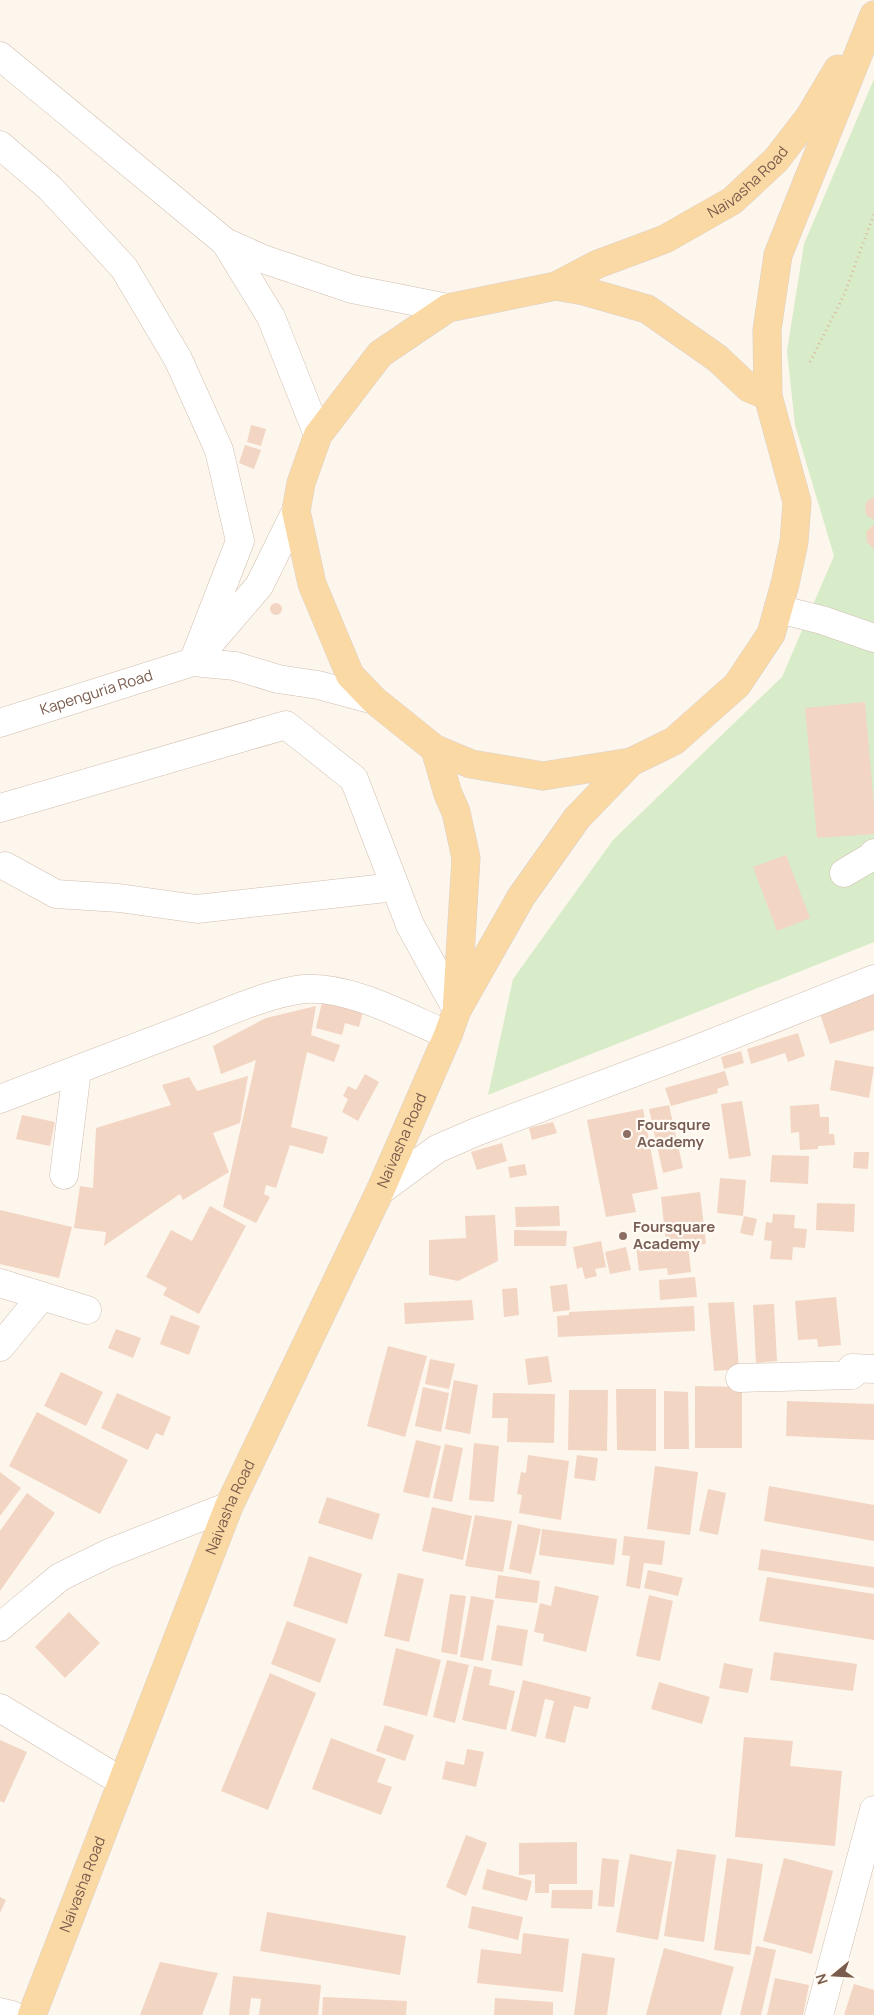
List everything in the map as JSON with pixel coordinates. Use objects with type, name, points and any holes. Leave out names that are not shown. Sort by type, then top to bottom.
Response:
[{"type":"main road","name":"Naivasha Road","points":[[556,286],[598,264],[664,238],[732,201],[776,160],[810,116],[874,4]]},
{"type":"main road","points":[[768,396],[749,388],[717,358],[647,309],[584,291],[556,286],[448,308],[380,354],[318,435],[301,484],[296,511],[312,584],[350,674],[374,700],[434,749],[471,764],[543,776],[631,762],[674,741],[737,685],[771,634],[794,542],[797,502],[768,396],[767,330],[778,254],[874,15]]},
{"type":"main road","points":[[434,749],[448,794],[456,812],[466,858],[452,1023]]},
{"type":"main road","points":[[452,1023],[521,897],[577,818],[631,762]]},
{"type":"main road","name":"Naivasha Road","points":[[32,2015],[229,1506],[380,1191],[452,1023]]},
{"type":"street","points":[[0,56],[225,242],[262,259],[352,289],[448,308]]},
{"type":"street","points":[[0,145],[50,188],[124,268],[178,359],[219,450],[240,541],[193,662]]},
{"type":"street","points":[[225,242],[271,318],[318,435]]},
{"type":"street","name":"Kapenguria Road","points":[[193,662],[259,586],[296,511]]},
{"type":"street","points":[[778,609],[822,620],[874,638]]},
{"type":"street","name":"Kapenguria Road","points":[[0,723],[193,662],[235,666],[278,679],[318,685],[374,700]]},
{"type":"street","points":[[0,808],[286,725],[354,779],[410,925],[452,1023]]},
{"type":"street","points":[[844,873],[871,857],[874,853]]},
{"type":"street","points":[[5,866],[56,894],[119,898],[198,908],[395,887]]},
{"type":"street","points":[[380,1191],[437,1149],[452,1142],[874,979]]},
{"type":"street","points":[[0,1099],[229,1012],[274,996],[305,989],[335,992],[452,1023]]},
{"type":"street","points":[[64,1175],[77,1070]]},
{"type":"street","points":[[0,1283],[86,1310]]},
{"type":"street","points":[[0,1347],[41,1297]]},
{"type":"street","points":[[740,1378],[852,1375],[852,1368],[874,1369]]},
{"type":"street","points":[[0,1627],[60,1577],[109,1553],[229,1506]]},
{"type":"street","points":[[0,1708],[121,1781]]},
{"type":"street","points":[[819,2015],[864,1886],[874,1810]]},
{"type":"street","points":[[0,2012],[12,2015]]},
{"type":"path","points":[[810,362],[844,295],[874,214]]},
{"type":"green space","points":[[874,79],[874,942],[488,1095],[513,979],[613,840],[782,677],[834,556],[795,425],[787,351],[804,244]]},
{"type":"building","points":[[251,425],[266,429],[261,446],[247,442]]},
{"type":"building","points":[[245,445],[261,450],[254,469],[239,463]]},
{"type":"building","points":[[874,497],[874,520],[866,515],[865,508],[867,501]]},
{"type":"building","points":[[873,525],[874,549],[867,542],[866,532]]},
{"type":"building","points":[[276,603],[282,609],[276,615],[270,609]]},
{"type":"building","points":[[865,702],[874,807],[874,834],[817,838],[805,708]]},
{"type":"building","points":[[786,855],[810,918],[777,931],[753,867]]},
{"type":"building","points":[[874,993],[874,1030],[830,1044],[819,1011]]},
{"type":"building","points":[[322,1002],[363,1012],[359,1027],[345,1023],[342,1035],[316,1028]]},
{"type":"building","points":[[316,1006],[311,1035],[340,1045],[334,1062],[307,1052],[291,1127],[328,1137],[323,1154],[290,1145],[276,1188],[266,1185],[264,1194],[270,1197],[256,1223],[223,1207],[256,1060],[221,1074],[213,1046],[266,1018]]},
{"type":"building","points":[[798,1033],[805,1056],[788,1062],[785,1053],[751,1064],[747,1049]]},
{"type":"building","points":[[741,1051],[744,1063],[724,1069],[721,1057]]},
{"type":"building","points":[[835,1060],[874,1067],[869,1098],[830,1090]]},
{"type":"building","points":[[725,1071],[729,1085],[717,1089],[718,1093],[671,1106],[665,1088]]},
{"type":"building","points":[[365,1074],[379,1082],[358,1121],[342,1112],[348,1099],[343,1096],[348,1086],[356,1090]]},
{"type":"building","points":[[248,1076],[240,1123],[213,1133],[229,1172],[183,1200],[180,1194],[104,1246],[106,1232],[74,1228],[80,1186],[93,1188],[96,1128],[171,1105],[162,1085],[189,1077],[197,1091]]},
{"type":"building","points":[[742,1101],[751,1156],[729,1159],[721,1104]]},
{"type":"building","points":[[819,1104],[820,1117],[829,1117],[829,1134],[834,1134],[835,1145],[818,1146],[818,1149],[800,1150],[799,1132],[791,1133],[790,1106]]},
{"type":"building","points":[[669,1105],[683,1168],[663,1173],[649,1109]]},
{"type":"building","points":[[643,1109],[658,1189],[632,1194],[636,1212],[606,1217],[587,1120]]},
{"type":"building","points":[[22,1115],[55,1122],[50,1146],[16,1139]]},
{"type":"building","points":[[553,1122],[557,1133],[532,1140],[529,1128]]},
{"type":"building","points":[[502,1143],[507,1161],[477,1170],[471,1152]]},
{"type":"building","points":[[854,1152],[869,1152],[868,1169],[853,1168]]},
{"type":"building","points":[[772,1155],[809,1156],[808,1184],[770,1182]]},
{"type":"building","points":[[525,1164],[527,1175],[510,1178],[508,1167]]},
{"type":"building","points":[[720,1178],[746,1180],[743,1216],[717,1213]]},
{"type":"building","points":[[700,1192],[706,1244],[688,1245],[691,1272],[668,1275],[667,1268],[639,1271],[636,1246],[666,1242],[661,1197]]},
{"type":"building","points":[[817,1203],[855,1204],[854,1232],[816,1230]]},
{"type":"building","points":[[210,1206],[246,1226],[199,1314],[163,1295],[167,1288],[146,1277],[171,1230],[192,1241]]},
{"type":"building","points":[[559,1206],[560,1226],[516,1227],[515,1207]]},
{"type":"building","points":[[0,1210],[72,1227],[59,1278],[0,1264]]},
{"type":"building","points":[[773,1214],[795,1215],[794,1228],[807,1229],[805,1248],[793,1247],[792,1260],[770,1259],[772,1241],[764,1240],[766,1222],[772,1223]]},
{"type":"building","points":[[495,1215],[498,1261],[458,1281],[429,1275],[429,1240],[466,1238],[465,1216]]},
{"type":"building","points":[[744,1216],[757,1219],[753,1236],[740,1233]]},
{"type":"building","points":[[514,1230],[567,1231],[566,1246],[514,1246]]},
{"type":"building","points":[[601,1241],[606,1267],[595,1269],[597,1276],[585,1279],[582,1267],[577,1269],[573,1247]]},
{"type":"building","points":[[626,1247],[631,1270],[610,1274],[605,1252]]},
{"type":"building","points":[[695,1277],[697,1297],[660,1300],[659,1280]]},
{"type":"building","points":[[567,1284],[570,1310],[553,1312],[550,1286]]},
{"type":"building","points":[[517,1288],[519,1315],[504,1317],[502,1289]]},
{"type":"building","points":[[836,1297],[841,1345],[818,1347],[817,1339],[798,1340],[795,1301]]},
{"type":"building","points":[[472,1300],[474,1320],[405,1324],[404,1303]]},
{"type":"building","points":[[734,1302],[739,1369],[714,1371],[708,1303]]},
{"type":"building","points":[[774,1304],[777,1361],[756,1363],[753,1305]]},
{"type":"building","points":[[694,1306],[695,1331],[558,1337],[557,1316],[569,1315],[569,1312]]},
{"type":"building","points":[[171,1315],[200,1326],[189,1355],[160,1344]]},
{"type":"building","points":[[116,1329],[141,1338],[133,1358],[108,1348]]},
{"type":"building","points":[[388,1346],[427,1356],[405,1437],[367,1426]]},
{"type":"building","points":[[548,1356],[552,1382],[528,1385],[525,1359]]},
{"type":"building","points":[[430,1359],[455,1364],[449,1389],[425,1384]]},
{"type":"building","points":[[61,1372],[103,1392],[86,1426],[44,1406]]},
{"type":"building","points":[[454,1380],[478,1385],[470,1434],[445,1429]]},
{"type":"building","points":[[695,1386],[742,1387],[742,1448],[695,1448]]},
{"type":"building","points":[[423,1387],[449,1393],[441,1432],[415,1426]]},
{"type":"building","points":[[616,1389],[656,1389],[656,1451],[617,1450]]},
{"type":"building","points":[[569,1390],[608,1390],[607,1451],[568,1450]]},
{"type":"building","points":[[664,1391],[688,1392],[689,1449],[664,1449]]},
{"type":"building","points":[[117,1393],[171,1417],[163,1436],[156,1433],[148,1450],[101,1428]]},
{"type":"building","points":[[493,1393],[555,1394],[554,1443],[507,1442],[508,1418],[492,1418]]},
{"type":"building","points":[[787,1401],[874,1404],[874,1440],[786,1436]]},
{"type":"building","points":[[37,1412],[128,1460],[100,1514],[9,1466]]},
{"type":"building","points":[[416,1440],[441,1446],[429,1498],[403,1492]]},
{"type":"building","points":[[474,1443],[499,1446],[494,1502],[469,1500]]},
{"type":"building","points":[[445,1444],[463,1448],[452,1502],[433,1498]]},
{"type":"building","points":[[528,1455],[569,1461],[561,1520],[519,1513],[522,1495],[517,1494],[521,1472],[526,1473]]},
{"type":"building","points":[[577,1455],[598,1458],[595,1481],[574,1478]]},
{"type":"building","points":[[655,1466],[698,1472],[690,1535],[647,1529]]},
{"type":"building","points":[[0,1472],[21,1488],[0,1516]]},
{"type":"building","points":[[769,1486],[874,1505],[874,1541],[764,1521]]},
{"type":"building","points":[[708,1489],[726,1493],[718,1535],[699,1531]]},
{"type":"building","points":[[27,1493],[55,1513],[0,1591],[0,1531]]},
{"type":"building","points":[[327,1497],[380,1514],[372,1540],[318,1523]]},
{"type":"building","points":[[432,1507],[472,1516],[463,1560],[422,1551]]},
{"type":"building","points":[[475,1515],[512,1521],[503,1572],[465,1566]]},
{"type":"building","points":[[518,1524],[541,1529],[531,1574],[509,1569]]},
{"type":"building","points":[[542,1529],[617,1539],[614,1565],[539,1555]]},
{"type":"building","points":[[624,1536],[665,1541],[662,1565],[644,1563],[640,1589],[626,1586],[630,1556],[622,1555]]},
{"type":"building","points":[[761,1549],[874,1567],[874,1588],[758,1570]]},
{"type":"building","points":[[309,1556],[362,1574],[347,1624],[293,1606]]},
{"type":"building","points":[[648,1570],[683,1578],[678,1596],[644,1588]]},
{"type":"building","points":[[398,1573],[424,1579],[409,1642],[384,1636]]},
{"type":"building","points":[[498,1575],[540,1581],[537,1603],[495,1598]]},
{"type":"building","points":[[767,1577],[874,1594],[874,1640],[759,1621]]},
{"type":"building","points":[[555,1586],[599,1596],[586,1652],[543,1641],[544,1634],[534,1632],[540,1603],[551,1606]]},
{"type":"building","points":[[450,1594],[466,1596],[457,1655],[441,1652]]},
{"type":"building","points":[[649,1595],[673,1601],[660,1661],[636,1656]]},
{"type":"building","points":[[471,1596],[494,1600],[483,1661],[460,1657]]},
{"type":"building","points":[[69,1612],[100,1643],[65,1678],[35,1647]]},
{"type":"building","points":[[287,1621],[336,1639],[320,1683],[271,1664]]},
{"type":"building","points":[[497,1625],[528,1630],[522,1666],[491,1660]]},
{"type":"building","points":[[396,1648],[441,1660],[427,1716],[383,1705]]},
{"type":"building","points":[[774,1652],[857,1664],[853,1691],[770,1680]]},
{"type":"building","points":[[447,1660],[469,1665],[455,1723],[433,1717]]},
{"type":"building","points":[[724,1663],[753,1669],[748,1693],[719,1688]]},
{"type":"building","points":[[474,1666],[492,1670],[489,1685],[515,1691],[506,1730],[462,1720]]},
{"type":"building","points":[[270,1673],[316,1693],[268,1810],[221,1791]]},
{"type":"building","points":[[523,1680],[591,1697],[588,1709],[574,1706],[565,1743],[545,1738],[554,1701],[545,1699],[536,1737],[511,1731]]},
{"type":"building","points":[[659,1682],[710,1697],[702,1724],[651,1709]]},
{"type":"building","points":[[385,1725],[414,1735],[405,1761],[376,1751]]},
{"type":"building","points":[[744,1737],[793,1741],[790,1766],[842,1771],[835,1846],[735,1837]]},
{"type":"building","points":[[331,1738],[386,1759],[377,1782],[392,1787],[381,1815],[312,1789]]},
{"type":"building","points":[[0,1740],[27,1752],[4,1803],[0,1801]]},
{"type":"building","points":[[467,1749],[484,1752],[476,1787],[442,1779],[446,1761],[464,1765]]},
{"type":"building","points":[[466,1835],[487,1843],[466,1896],[446,1887]]},
{"type":"building","points":[[577,1842],[577,1884],[549,1884],[549,1893],[535,1893],[535,1874],[519,1875],[519,1843]]},
{"type":"building","points":[[677,1849],[716,1855],[704,1942],[664,1936]]},
{"type":"building","points":[[630,1854],[672,1862],[658,1940],[616,1932]]},
{"type":"building","points":[[602,1858],[619,1860],[614,1907],[598,1906]]},
{"type":"building","points":[[727,1858],[763,1864],[750,1955],[714,1950]]},
{"type":"building","points":[[784,1858],[833,1871],[812,1954],[763,1941]]},
{"type":"building","points":[[487,1869],[532,1881],[527,1901],[482,1889]]},
{"type":"building","points":[[552,1890],[593,1890],[592,1909],[551,1908]]},
{"type":"building","points":[[0,1897],[6,1900],[0,1913]]},
{"type":"building","points":[[472,1906],[523,1917],[518,1940],[468,1928]]},
{"type":"building","points":[[267,1912],[406,1936],[400,1975],[260,1951]]},
{"type":"building","points":[[523,1933],[569,1939],[563,1992],[477,1983],[481,1949],[521,1954]]},
{"type":"building","points":[[756,1946],[776,1950],[761,2015],[740,2015]]},
{"type":"building","points":[[664,1948],[734,1967],[721,2015],[646,2015]]},
{"type":"building","points":[[582,1953],[615,1958],[607,2015],[574,2015]]},
{"type":"building","points":[[160,1962],[218,1973],[202,2015],[140,2015]]},
{"type":"building","points":[[233,1976],[321,1985],[318,2015],[259,2015],[261,1999],[251,1998],[249,2015],[229,2015]]},
{"type":"building","points":[[775,1978],[809,1985],[803,2015],[767,2015]]},
{"type":"building","points":[[854,1984],[874,1990],[874,2015],[844,2015]]},
{"type":"building","points":[[323,1997],[407,2001],[406,2015],[322,2015]]},
{"type":"building","points":[[495,1998],[553,2002],[553,2015],[494,2015]]},
{"type":"place","name":"Foursqure Academy","points":[[627,1134]]},
{"type":"place","name":"Foursquare Academy","points":[[623,1236]]}]
